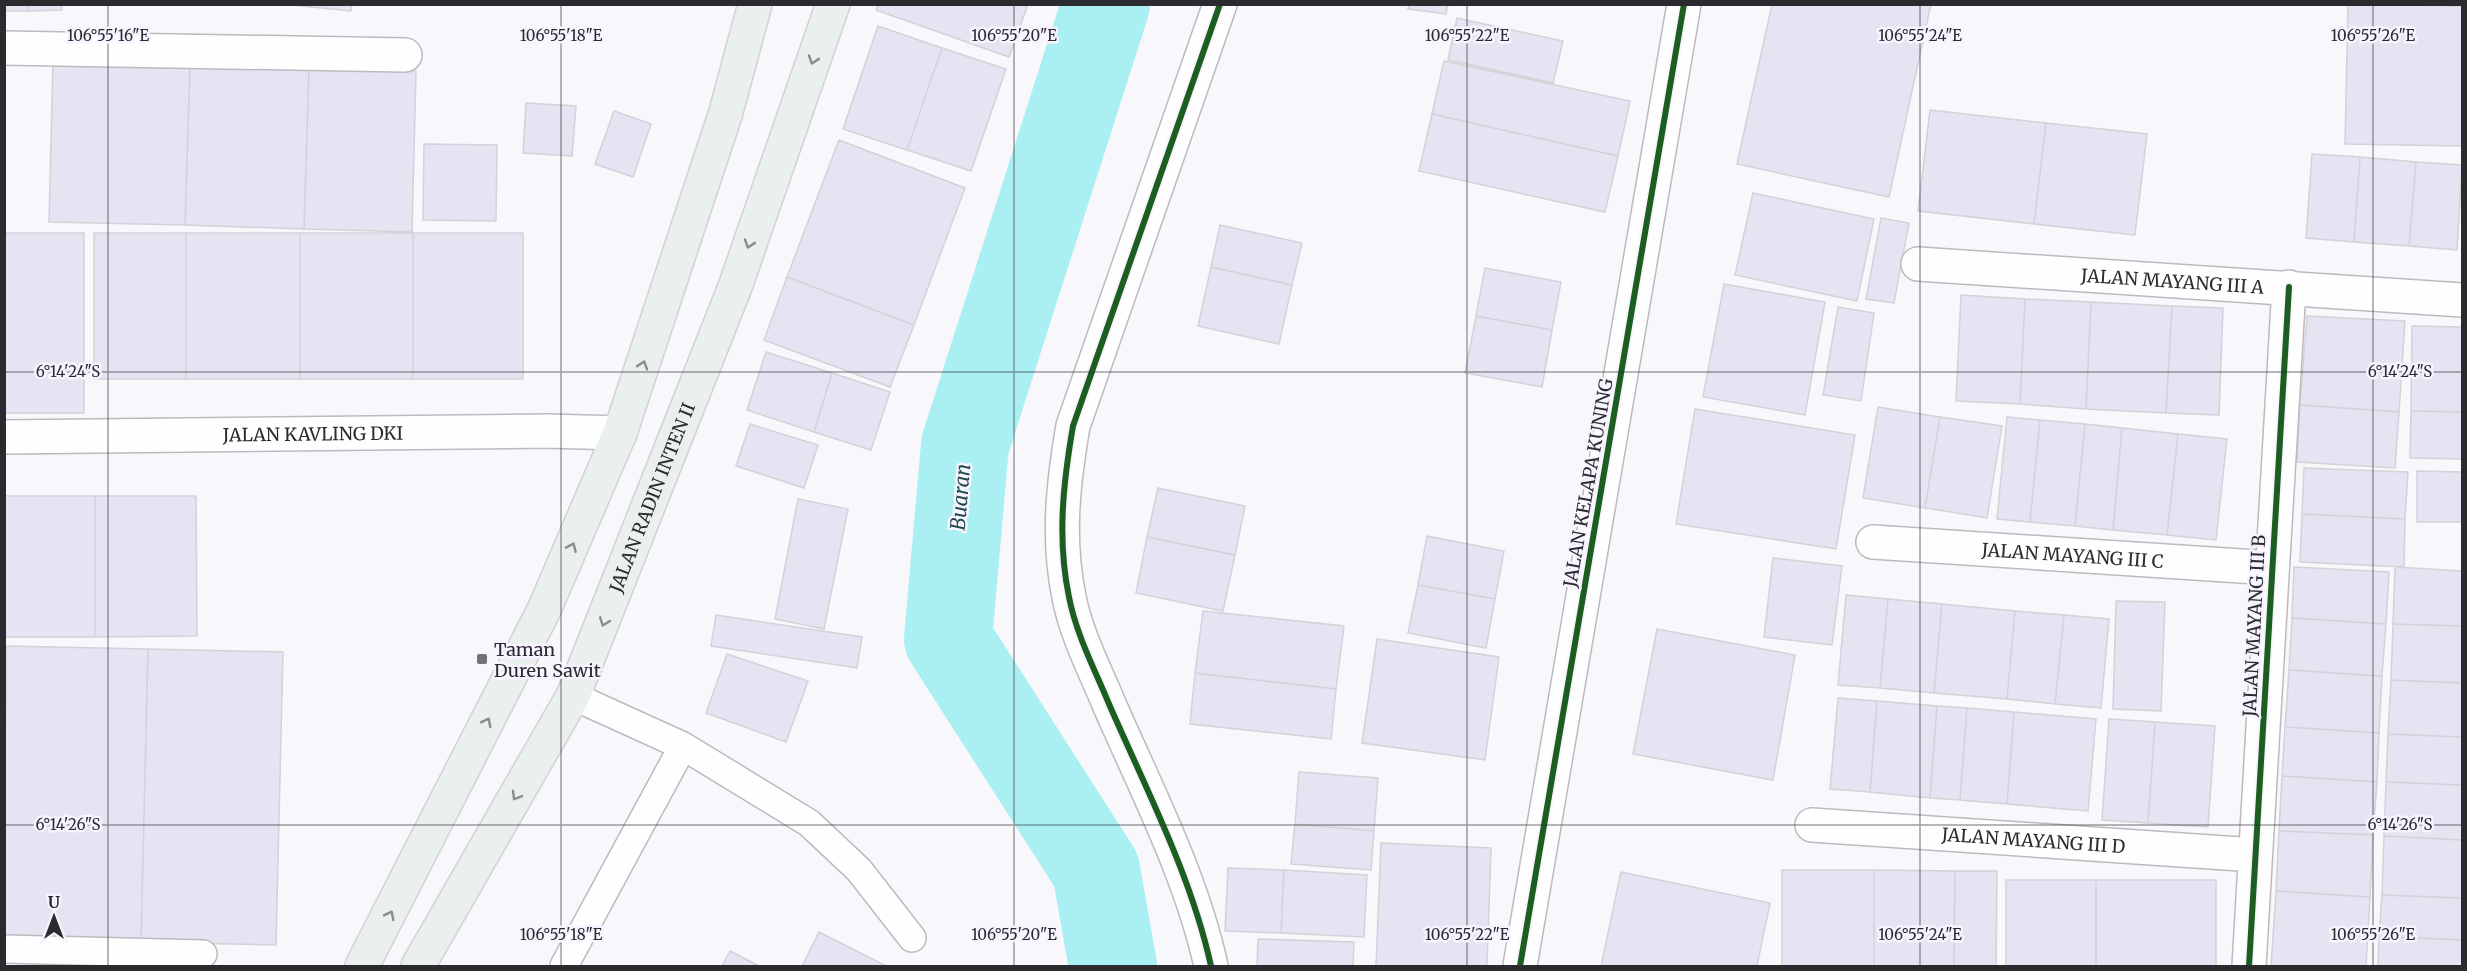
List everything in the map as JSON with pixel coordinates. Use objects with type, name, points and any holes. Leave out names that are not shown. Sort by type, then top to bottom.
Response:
[{"type":"main road","points":[[362,966],[544,610],[620,433],[726,112],[755,4]]},
{"type":"main road","name":"JALAN RADIN INTEN II","points":[[418,966],[573,696],[600,633],[735,287],[832,4]]},
{"type":"street","points":[[1211,966],[1203,933],[1186,884],[1087,651],[1069,599],[1062,546],[1062,488],[1073,426],[1220,4]]},
{"type":"street","name":"JALAN KELAPA KUNING","points":[[1520,966],[1684,4]]},
{"type":"street","points":[[4,48],[405,55]]},
{"type":"street","name":"JALAN MAYANG III A","points":[[1918,264],[2463,300]]},
{"type":"street","name":"JALAN MAYANG III B","points":[[2249,966],[2289,287]]},
{"type":"street","name":"JALAN KAVLING DKI","points":[[4,437],[547,430],[620,433]]},
{"type":"street","name":"JALAN MAYANG III C","points":[[1873,542],[2272,568]]},
{"type":"street","name":"JALAN MAYANG III D","points":[[1812,825],[2255,855]]},
{"type":"lane","points":[[573,696],[683,746],[809,823],[859,870],[912,938]]},
{"type":"lane","points":[[564,966],[683,746]]},
{"type":"lane","points":[[4,949],[203,954]]},
{"type":"building","points":[[4,4],[28,4],[29,11],[4,11]]},
{"type":"building","points":[[28,4],[62,4],[62,10],[29,11]]},
{"type":"building","points":[[282,4],[352,4],[351,11]]},
{"type":"building","points":[[878,4],[1028,4],[1009,57],[876,10]]},
{"type":"building","points":[[1409,4],[1448,4],[1446,14],[1408,9]]},
{"type":"building","points":[[1772,4],[1931,4],[1889,197],[1737,164]]},
{"type":"building","points":[[2348,4],[2462,6],[2462,146],[2345,144]]},
{"type":"building","points":[[1457,18],[1563,41],[1553,83],[1448,60]]},
{"type":"building","points":[[878,26],[942,48],[907,150],[843,129]]},
{"type":"building","points":[[942,48],[1006,69],[971,171],[907,150]]},
{"type":"building","points":[[53,61],[190,65],[185,225],[49,222]]},
{"type":"building","points":[[1444,61],[1630,101],[1618,156],[1432,114]]},
{"type":"building","points":[[190,65],[309,68],[304,229],[185,225]]},
{"type":"building","points":[[309,68],[416,71],[412,232],[304,229]]},
{"type":"building","points":[[526,103],[576,106],[572,156],[523,153]]},
{"type":"building","points":[[1930,110],[2046,123],[2034,224],[1918,211]]},
{"type":"building","points":[[614,111],[651,124],[633,177],[595,164]]},
{"type":"building","points":[[1432,114],[1618,156],[1605,212],[1419,171]]},
{"type":"building","points":[[2046,123],[2147,134],[2135,235],[2034,224]]},
{"type":"building","points":[[839,140],[965,188],[914,325],[787,277]]},
{"type":"building","points":[[424,144],[497,145],[496,221],[423,220]]},
{"type":"building","points":[[2312,154],[2360,157],[2354,242],[2306,238]]},
{"type":"building","points":[[2360,157],[2416,162],[2409,246],[2354,242]]},
{"type":"building","points":[[2416,162],[2462,165],[2457,250],[2409,246]]},
{"type":"building","points":[[1753,193],[1874,219],[1857,301],[1735,275]]},
{"type":"building","points":[[1881,218],[1909,223],[1894,303],[1866,299]]},
{"type":"building","points":[[1220,225],[1302,243],[1292,285],[1211,267]]},
{"type":"building","points":[[4,233],[84,233],[84,413],[4,413]]},
{"type":"building","points":[[94,233],[186,233],[186,379],[94,379]]},
{"type":"building","points":[[186,233],[300,233],[300,379],[186,379]]},
{"type":"building","points":[[300,233],[413,233],[413,379],[300,379]]},
{"type":"building","points":[[413,233],[523,233],[523,379],[413,379]]},
{"type":"building","points":[[1211,267],[1292,285],[1279,344],[1198,326]]},
{"type":"building","points":[[1485,268],[1561,282],[1552,330],[1476,316]]},
{"type":"building","points":[[787,277],[914,325],[890,387],[764,340]]},
{"type":"building","points":[[1724,284],[1825,302],[1805,415],[1703,397]]},
{"type":"building","points":[[1961,295],[2025,299],[2020,404],[1956,401]]},
{"type":"building","points":[[2025,299],[2091,302],[2086,409],[2020,404]]},
{"type":"building","points":[[2091,302],[2172,306],[2166,413],[2086,409]]},
{"type":"building","points":[[2172,306],[2223,308],[2219,415],[2166,413]]},
{"type":"building","points":[[1838,307],[1874,313],[1861,401],[1823,395]]},
{"type":"building","points":[[1476,316],[1552,330],[1542,387],[1465,373]]},
{"type":"building","points":[[2307,316],[2405,321],[2399,412],[2300,405]]},
{"type":"building","points":[[2412,326],[2462,327],[2462,412],[2411,411]]},
{"type":"building","points":[[766,352],[832,373],[814,432],[747,410]]},
{"type":"building","points":[[832,373],[890,392],[871,450],[814,432]]},
{"type":"building","points":[[2300,405],[2399,412],[2395,468],[2297,462]]},
{"type":"building","points":[[1878,407],[1940,417],[1925,508],[1863,498]]},
{"type":"building","points":[[1695,409],[1855,435],[1836,549],[1676,524]]},
{"type":"building","points":[[2411,411],[2462,412],[2462,459],[2410,458]]},
{"type":"building","points":[[1940,417],[2002,426],[1987,518],[1925,508]]},
{"type":"building","points":[[2007,417],[2040,420],[2030,522],[1997,519]]},
{"type":"building","points":[[2040,420],[2085,424],[2075,526],[2030,522]]},
{"type":"building","points":[[750,424],[818,445],[804,488],[736,466]]},
{"type":"building","points":[[2085,424],[2122,428],[2113,530],[2075,526]]},
{"type":"building","points":[[2122,428],[2178,434],[2167,535],[2113,530]]},
{"type":"building","points":[[2178,434],[2227,439],[2216,540],[2167,535]]},
{"type":"building","points":[[2304,468],[2408,472],[2405,519],[2302,514]]},
{"type":"building","points":[[2417,471],[2462,472],[2462,522],[2417,522]]},
{"type":"building","points":[[1158,488],[1245,506],[1235,555],[1147,537]]},
{"type":"building","points":[[4,496],[95,496],[95,637],[4,637]]},
{"type":"building","points":[[95,496],[196,496],[197,636],[95,637]]},
{"type":"building","points":[[798,499],[848,509],[824,629],[775,619]]},
{"type":"building","points":[[2302,514],[2405,519],[2404,567],[2300,562]]},
{"type":"building","points":[[1427,536],[1504,551],[1495,599],[1418,585]]},
{"type":"building","points":[[1147,537],[1235,555],[1223,611],[1136,593]]},
{"type":"building","points":[[1773,558],[1842,566],[1832,645],[1764,637]]},
{"type":"building","points":[[2294,567],[2389,572],[2386,624],[2292,618]]},
{"type":"building","points":[[2395,567],[2462,571],[2462,626],[2393,624]]},
{"type":"building","points":[[1418,585],[1495,599],[1486,648],[1408,633]]},
{"type":"building","points":[[1846,595],[1888,599],[1880,688],[1838,685]]},
{"type":"building","points":[[1888,599],[1942,604],[1934,693],[1880,688]]},
{"type":"building","points":[[2116,601],[2165,602],[2161,711],[2113,709]]},
{"type":"building","points":[[1942,604],[2015,611],[2007,699],[1934,693]]},
{"type":"building","points":[[1203,611],[1344,626],[1336,689],[1195,673]]},
{"type":"building","points":[[2015,611],[2064,615],[2055,704],[2007,699]]},
{"type":"building","points":[[716,615],[862,637],[857,668],[711,646]]},
{"type":"building","points":[[2064,615],[2109,619],[2101,708],[2055,704]]},
{"type":"building","points":[[2292,618],[2386,624],[2382,676],[2289,670]]},
{"type":"building","points":[[2393,624],[2462,626],[2462,683],[2391,680]]},
{"type":"building","points":[[1657,629],[1795,655],[1773,780],[1633,754]]},
{"type":"building","points":[[1377,639],[1499,657],[1485,760],[1362,743]]},
{"type":"building","points":[[6,646],[148,649],[141,942],[4,939]]},
{"type":"building","points":[[148,649],[283,652],[276,945],[141,942]]},
{"type":"building","points":[[727,654],[808,681],[786,742],[706,713]]},
{"type":"building","points":[[2289,670],[2382,676],[2379,733],[2285,727]]},
{"type":"building","points":[[1195,673],[1336,689],[1331,739],[1190,724]]},
{"type":"building","points":[[2391,680],[2462,683],[2462,737],[2388,734]]},
{"type":"building","points":[[1838,698],[1877,701],[1870,792],[1830,789]]},
{"type":"building","points":[[1877,701],[1937,706],[1930,798],[1870,792]]},
{"type":"building","points":[[1937,706],[1967,708],[1960,800],[1930,798]]},
{"type":"building","points":[[1967,708],[2014,712],[2007,804],[1960,800]]},
{"type":"building","points":[[2014,712],[2096,719],[2088,811],[2007,804]]},
{"type":"building","points":[[2109,719],[2155,722],[2148,823],[2102,820]]},
{"type":"building","points":[[2155,722],[2215,726],[2208,827],[2148,823]]},
{"type":"building","points":[[2285,727],[2379,733],[2377,782],[2282,776]]},
{"type":"building","points":[[2388,734],[2462,737],[2462,785],[2386,782]]},
{"type":"building","points":[[1299,772],[1378,778],[1374,831],[1295,824]]},
{"type":"building","points":[[2282,776],[2377,782],[2373,835],[2279,831]]},
{"type":"building","points":[[2386,782],[2462,785],[2462,840],[2384,836]]},
{"type":"building","points":[[1295,824],[1374,831],[1371,870],[1291,864]]},
{"type":"building","points":[[2279,831],[2373,835],[2370,897],[2276,891]]},
{"type":"building","points":[[2384,836],[2462,840],[2462,898],[2382,895]]},
{"type":"building","points":[[1381,843],[1491,848],[1487,966],[1376,966]]},
{"type":"building","points":[[1228,868],[1284,870],[1281,933],[1225,931]]},
{"type":"building","points":[[1284,870],[1367,875],[1364,937],[1281,933]]},
{"type":"building","points":[[1782,870],[1874,870],[1874,966],[1782,966]]},
{"type":"building","points":[[1874,870],[1955,871],[1954,966],[1874,966]]},
{"type":"building","points":[[1955,871],[1997,871],[1996,966],[1954,966]]},
{"type":"building","points":[[1621,872],[1770,903],[1757,966],[1601,966]]},
{"type":"building","points":[[2006,880],[2096,880],[2096,966],[2006,966]]},
{"type":"building","points":[[2096,880],[2216,880],[2216,966],[2096,966]]},
{"type":"building","points":[[2276,891],[2370,897],[2366,966],[2271,966]]},
{"type":"building","points":[[2382,895],[2462,898],[2462,940],[2379,936]]},
{"type":"building","points":[[819,932],[886,966],[802,966]]},
{"type":"building","points":[[2379,936],[2462,940],[2462,966],[2378,966]]},
{"type":"building","points":[[1258,939],[1354,942],[1353,966],[1257,966]]},
{"type":"building","points":[[730,951],[759,966],[722,966]]},
{"type":"waterway","name":"Buaran","points":[[1106,4],[965,445],[948,639],[1096,870],[1113,966]]},
{"type":"cycle path","points":[[1211,966],[1180,866],[1076,625],[1065,575],[1062,533],[1066,469],[1073,426],[1220,4]]},
{"type":"cycle path","points":[[1520,966],[1684,4]]},
{"type":"cycle path","points":[[2249,966],[2289,287]]},
{"type":"place","name":"Taman Duren Sawit","points":[[482,659]]}]
